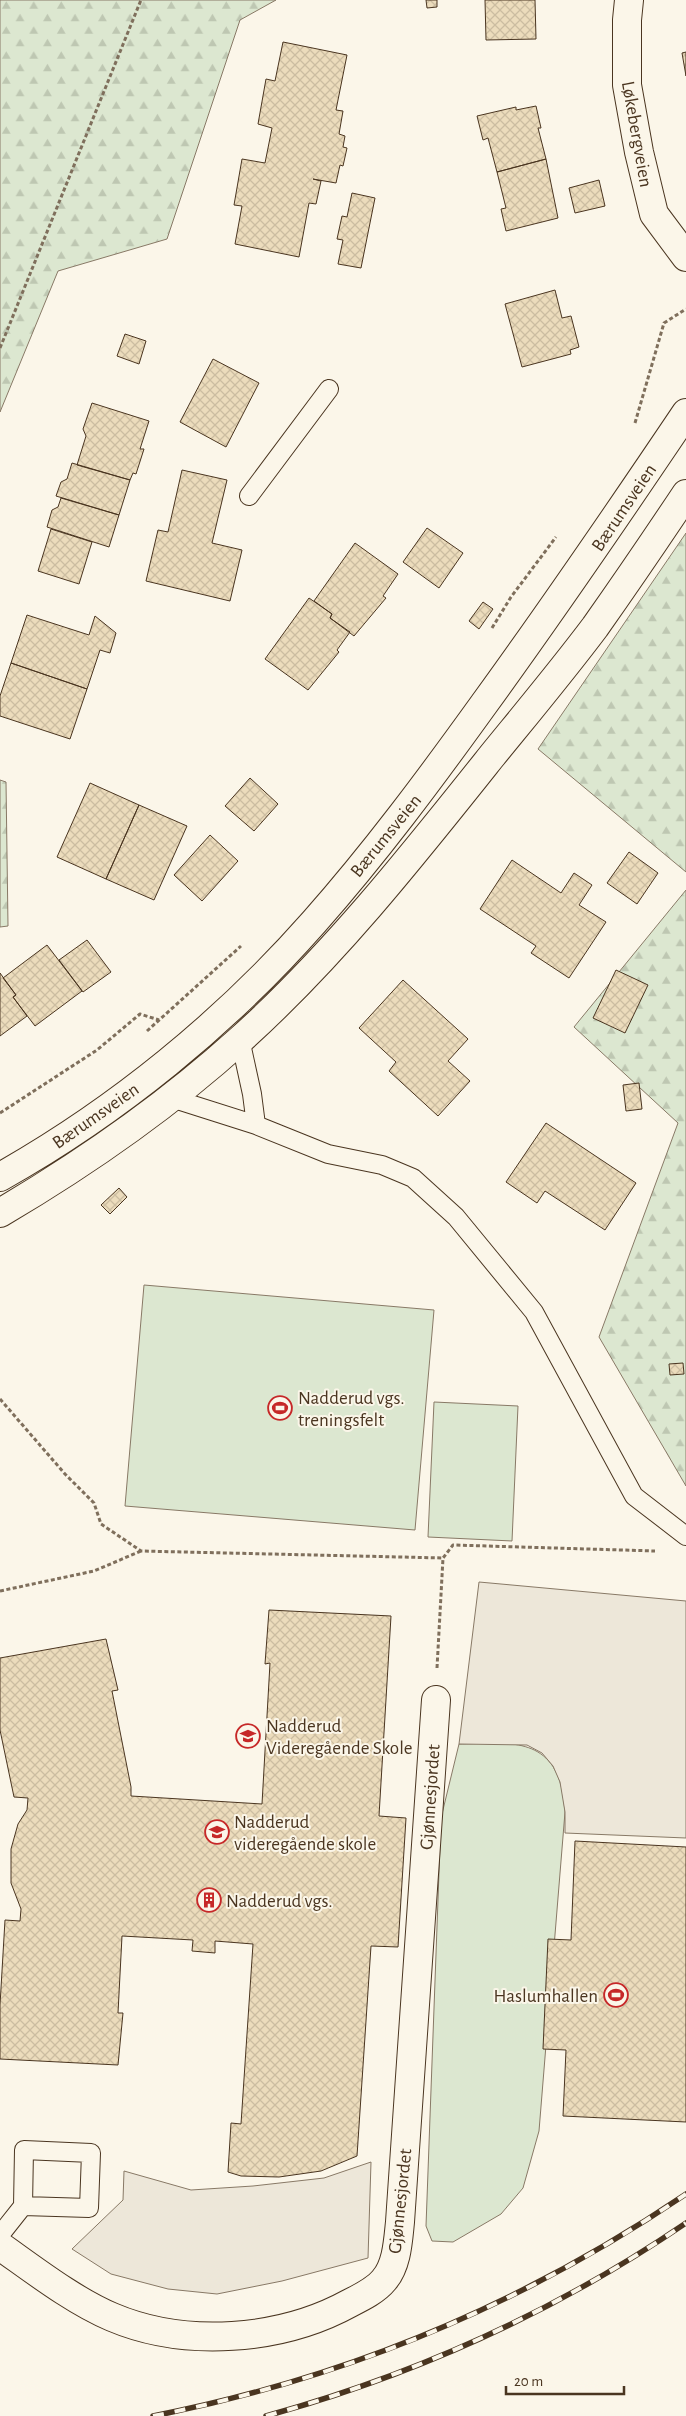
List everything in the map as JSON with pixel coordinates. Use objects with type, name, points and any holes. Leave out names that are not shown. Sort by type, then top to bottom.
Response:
[{"type":"main road","name":"Løkebergveien","points":[[629,0],[627,20],[627,85],[639,152],[654,214],[686,257]]},
{"type":"main road","name":"Bærumsveien","points":[[0,1177],[93,1118],[167,1064],[238,1000],[313,923],[416,798],[562,597],[686,413]]},
{"type":"main road","name":"Bærumsveien","points":[[0,1213],[105,1147],[171,1098],[240,1039],[337,942],[440,822],[593,629],[686,494]]},
{"type":"main road","name":"Gjønnesjordet","points":[[0,2246],[57,2285],[112,2317],[160,2332],[208,2336],[268,2332],[332,2314],[366,2294],[385,2279],[396,2255],[400,2222],[436,1700]]},
{"type":"lane","points":[[249,496],[329,389]]},
{"type":"lane","points":[[240,1039],[252,1094],[256,1125]]},
{"type":"lane","points":[[171,1098],[256,1125],[328,1154],[382,1164],[413,1178],[456,1217],[534,1312],[634,1496],[686,1536]]},
{"type":"lane","points":[[0,2235],[23,2206],[24,2150],[91,2153],[89,2208],[23,2206]]},
{"type":"path","points":[[0,348],[141,0]]},
{"type":"path","points":[[631,430],[636,422],[664,323],[686,309]]},
{"type":"path","points":[[488,636],[511,597],[562,530]]},
{"type":"path","points":[[146,1032],[246,941]]},
{"type":"path","points":[[0,1113],[97,1050],[140,1014],[159,1020]]},
{"type":"path","points":[[0,1399],[65,1474],[94,1503],[101,1524],[142,1551]]},
{"type":"path","points":[[436,1700],[443,1558],[453,1545],[657,1551]]},
{"type":"path","points":[[0,1590],[94,1571],[142,1551],[443,1558]]},
{"type":"green space","points":[[0,0],[276,0],[240,20],[167,239],[58,271],[0,412]]},
{"type":"green space","points":[[686,533],[686,872],[538,749]]},
{"type":"green space","points":[[0,780],[6,782],[8,926],[0,927]]},
{"type":"green space","points":[[686,890],[686,1486],[599,1337],[678,1123],[574,1027]]},
{"type":"green space","name":"Nadderud vgs. treningsfelt","points":[[144,1285],[434,1310],[415,1530],[125,1506]]},
{"type":"green space","points":[[434,1402],[518,1406],[512,1541],[428,1537]]},
{"type":"green space","points":[[504,1743],[518,1745],[532,1749],[543,1756],[553,1767],[560,1782],[565,1812],[539,2131],[523,2188],[501,2214],[453,2242],[432,2241],[426,2226],[441,1818],[459,1744]]},
{"type":"shaded area","points":[[479,1582],[686,1601],[686,1838],[565,1833],[565,1812],[560,1782],[553,1766],[542,1753],[527,1745],[459,1744]]},
{"type":"shaded area","points":[[371,2162],[368,2258],[282,2281],[217,2294],[168,2289],[111,2274],[72,2249],[123,2200],[124,2171],[191,2190],[253,2186],[324,2178]]},
{"type":"building","points":[[426,0],[437,0],[437,7],[427,8]]},
{"type":"building","points":[[485,0],[535,0],[536,39],[486,40]]},
{"type":"building","points":[[283,42],[347,55],[336,110],[343,111],[339,134],[345,136],[343,147],[347,148],[343,166],[340,165],[336,183],[313,179],[321,181],[316,204],[309,203],[299,257],[235,244],[242,206],[234,205],[242,159],[265,163],[272,128],[258,124],[266,79],[275,81]]},
{"type":"building","points":[[686,52],[686,76],[682,53]]},
{"type":"building","points":[[536,106],[541,128],[538,128],[546,159],[497,172],[488,138],[483,140],[477,116],[516,107],[516,110]]},
{"type":"building","points":[[546,159],[558,218],[506,231],[501,209],[506,208],[497,172]]},
{"type":"building","points":[[599,180],[605,206],[575,213],[569,188]]},
{"type":"building","points":[[352,193],[375,198],[361,268],[338,264],[343,240],[337,239],[342,216],[347,217]]},
{"type":"building","points":[[555,290],[562,318],[571,316],[579,347],[570,350],[571,354],[522,367],[505,304]]},
{"type":"building","points":[[125,334],[146,341],[139,364],[117,356]]},
{"type":"building","points":[[213,359],[259,383],[226,447],[180,422]]},
{"type":"building","points":[[92,403],[149,421],[140,449],[144,449],[136,474],[133,473],[130,480],[77,465],[86,436],[83,429]]},
{"type":"building","points":[[72,463],[130,480],[119,515],[56,496],[61,482],[67,479]]},
{"type":"building","points":[[182,470],[227,480],[212,543],[242,550],[230,601],[146,581],[158,530],[168,532]]},
{"type":"building","points":[[61,498],[119,515],[109,547],[47,527],[52,510],[58,507]]},
{"type":"building","points":[[427,528],[463,553],[439,588],[403,562]]},
{"type":"building","points":[[51,529],[92,542],[79,584],[38,571]]},
{"type":"building","points":[[355,543],[398,574],[383,596],[386,598],[354,636],[330,618],[332,614],[314,601]]},
{"type":"building","points":[[309,598],[332,614],[330,618],[350,632],[337,650],[339,652],[308,690],[265,659]]},
{"type":"building","points":[[483,602],[493,609],[479,629],[469,621]]},
{"type":"building","points":[[27,615],[89,635],[95,616],[116,633],[110,653],[100,650],[87,689],[11,663]]},
{"type":"building","points":[[11,663],[87,689],[70,739],[0,716],[0,696]]},
{"type":"building","points":[[250,778],[278,804],[254,831],[225,806]]},
{"type":"building","points":[[90,783],[139,805],[106,879],[57,857]]},
{"type":"building","points":[[139,805],[187,826],[154,900],[106,879]]},
{"type":"building","points":[[210,835],[238,861],[202,901],[174,875]]},
{"type":"building","points":[[629,852],[658,873],[637,904],[607,883]]},
{"type":"building","points":[[512,860],[561,893],[574,873],[592,885],[579,905],[606,922],[569,978],[531,953],[536,946],[480,909]]},
{"type":"building","points":[[87,940],[111,972],[83,992],[59,960]]},
{"type":"building","points":[[47,945],[82,991],[35,1026],[13,997],[16,995],[3,978]]},
{"type":"building","points":[[616,970],[648,985],[625,1033],[593,1018]]},
{"type":"building","points":[[0,973],[16,995],[13,997],[27,1016],[0,1036]]},
{"type":"building","points":[[403,980],[468,1039],[448,1061],[470,1081],[438,1116],[389,1071],[396,1062],[359,1028]]},
{"type":"building","points":[[639,1083],[642,1109],[626,1111],[623,1085]]},
{"type":"building","points":[[546,1123],[636,1183],[605,1230],[545,1191],[537,1203],[506,1182]]},
{"type":"building","points":[[119,1188],[127,1197],[110,1214],[101,1205]]},
{"type":"building","points":[[683,1363],[684,1374],[670,1375],[669,1364]]},
{"type":"building","name":"Nadderud vgs.","points":[[269,1610],[391,1616],[379,1816],[406,1818],[398,1947],[371,1946],[357,2156],[321,2171],[279,2177],[241,2176],[228,2172],[231,2123],[241,2124],[253,1944],[215,1941],[215,1953],[192,1951],[193,1940],[122,1936],[118,2013],[123,2013],[118,2065],[0,2059],[0,2005],[5,1920],[20,1921],[21,1909],[11,1883],[11,1849],[18,1824],[27,1810],[28,1798],[14,1797],[0,1730],[0,1658],[106,1639],[118,1690],[112,1691],[131,1787],[131,1796],[262,1804],[270,1663],[265,1664]]},
{"type":"building","name":"Haslumhallen","points":[[575,1841],[686,1847],[686,2122],[563,2116],[566,2050],[543,2049],[548,1939],[571,1940]]},
{"type":"railway","points":[[153,2416],[225,2400],[295,2381],[364,2358],[431,2332],[496,2303],[561,2270],[624,2234],[686,2194]]},
{"type":"railway","points":[[266,2416],[322,2400],[376,2381],[484,2337],[587,2284],[637,2255],[686,2223]]},
{"type":"place","name":"Nadderud vgs. treningsfelt","points":[[280,1408]]},
{"type":"place","name":"Nadderud Videregående Skole","points":[[248,1736]]},
{"type":"place","name":"Nadderud videregående skole","points":[[217,1832]]},
{"type":"place","name":"Nadderud vgs.","points":[[209,1900]]},
{"type":"place","name":"Haslumhallen","points":[[616,1995]]}]
